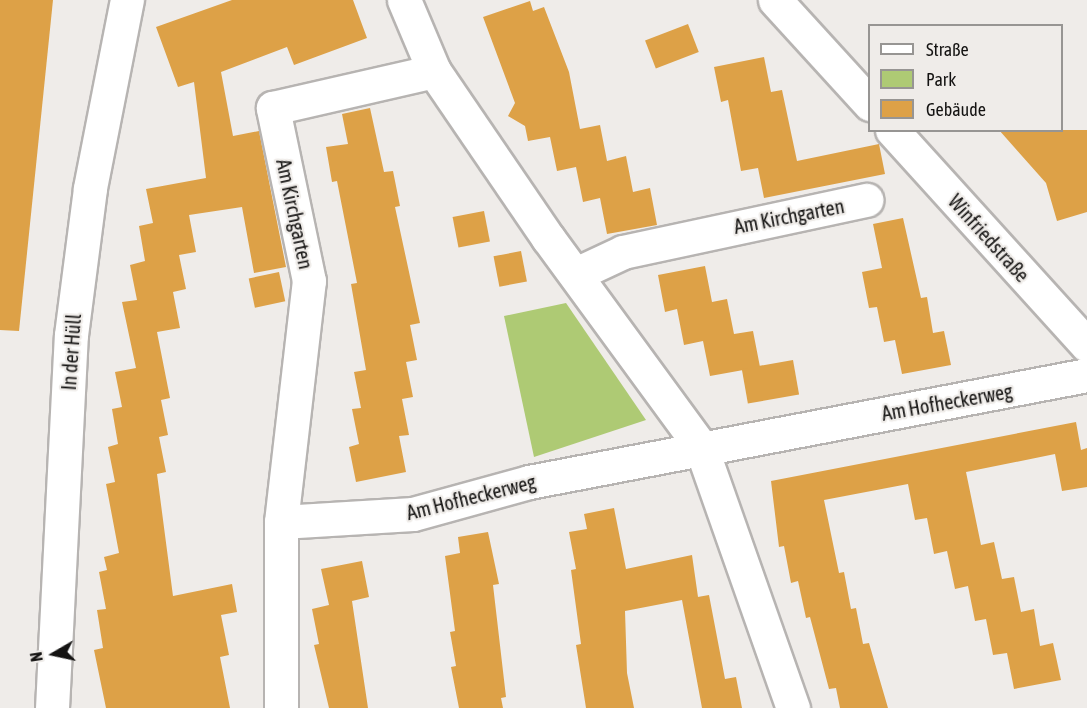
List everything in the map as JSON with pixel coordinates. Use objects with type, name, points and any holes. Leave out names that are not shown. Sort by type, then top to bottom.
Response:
[{"type":"street","name":"In der Hüll","points":[[52,708],[70,335],[90,188],[127,0]]},
{"type":"street","points":[[404,0],[434,71],[701,447],[793,708]]},
{"type":"street","points":[[775,0],[868,102]]},
{"type":"street","name":"Am Kirchgarten","points":[[281,522],[309,281],[273,108],[434,71]]},
{"type":"street","name":"Winfriedstraße","points":[[894,132],[1087,345]]},
{"type":"street","name":"Am Kirchgarten","points":[[576,273],[623,252],[866,201]]},
{"type":"street","name":"Am Hofheckerweg","points":[[281,522],[413,514],[529,482],[701,447],[1087,375]]},
{"type":"street","points":[[281,522],[281,708]]},
{"type":"green space","points":[[566,303],[646,420],[534,457],[504,316]]},
{"type":"building","points":[[0,0],[53,0],[19,331],[0,330]]},
{"type":"building","points":[[232,0],[353,0],[367,38],[294,65],[287,47],[221,72],[233,136],[259,131],[286,267],[254,273],[242,207],[189,215],[196,252],[179,255],[186,289],[173,292],[180,328],[157,332],[170,398],[161,400],[168,435],[159,437],[166,472],[157,474],[173,596],[232,584],[237,612],[221,615],[229,655],[220,657],[230,708],[106,708],[94,650],[103,648],[97,610],[106,609],[99,572],[107,570],[104,557],[119,553],[106,484],[115,482],[108,447],[118,444],[112,409],[122,407],[115,372],[136,368],[122,302],[137,300],[130,265],[145,261],[139,226],[153,223],[146,189],[206,178],[194,82],[178,87],[156,27]]},
{"type":"building","points":[[530,1],[533,11],[544,7],[569,72],[580,129],[600,125],[607,161],[626,156],[633,192],[650,188],[657,225],[607,234],[600,198],[583,202],[576,167],[557,171],[550,137],[528,141],[525,126],[508,116],[515,103],[483,17]]},
{"type":"building","points":[[688,24],[699,52],[656,68],[645,40]]},
{"type":"building","points":[[764,57],[771,92],[782,90],[797,161],[879,144],[885,174],[764,198],[758,168],[741,171],[728,100],[721,102],[714,67]]},
{"type":"building","points":[[370,108],[384,172],[393,171],[400,206],[395,207],[420,323],[410,325],[417,360],[406,362],[413,397],[402,399],[409,435],[399,436],[406,472],[356,482],[349,447],[359,444],[352,409],[361,408],[354,372],[366,370],[351,284],[357,283],[337,181],[332,182],[326,147],[348,144],[342,114]]},
{"type":"building","points":[[1087,130],[1087,212],[1057,221],[1046,183],[1001,132]]},
{"type":"building","points":[[484,211],[490,241],[459,248],[453,217]]},
{"type":"building","points":[[903,218],[921,298],[927,297],[933,333],[944,331],[951,365],[902,374],[895,340],[884,342],[877,307],[869,308],[862,272],[882,268],[873,224]]},
{"type":"building","points":[[521,251],[527,281],[499,287],[494,256]]},
{"type":"building","points":[[705,266],[712,302],[727,299],[734,334],[753,331],[760,367],[710,376],[703,341],[684,345],[677,309],[665,312],[658,275]]},
{"type":"building","points":[[279,272],[285,301],[255,308],[249,278]]},
{"type":"building","points":[[793,360],[799,394],[748,403],[742,369]]},
{"type":"building","points":[[1076,422],[1081,450],[1087,448],[1087,487],[1062,491],[1055,454],[966,472],[981,545],[994,542],[1002,579],[1014,577],[1021,612],[1034,609],[1040,646],[1053,643],[1061,680],[1014,689],[1007,653],[993,655],[986,619],[975,621],[968,586],[955,589],[947,551],[934,554],[927,518],[915,520],[908,484],[824,500],[839,573],[844,572],[851,609],[856,608],[863,644],[869,643],[888,708],[840,708],[836,688],[829,689],[810,617],[806,618],[798,581],[791,583],[784,546],[779,547],[771,481]]},
{"type":"building","points":[[614,508],[626,569],[692,555],[698,597],[709,595],[725,679],[736,677],[742,708],[702,708],[682,600],[625,611],[627,673],[634,708],[586,708],[576,645],[581,644],[571,570],[576,569],[569,532],[587,529],[584,514]]},
{"type":"building","points":[[488,532],[499,584],[493,585],[506,697],[501,698],[503,708],[459,708],[451,667],[456,666],[450,632],[455,631],[445,556],[460,553],[458,537]]},
{"type":"building","points":[[362,561],[369,597],[352,601],[368,708],[329,708],[314,645],[319,644],[312,609],[329,605],[321,569]]}]
